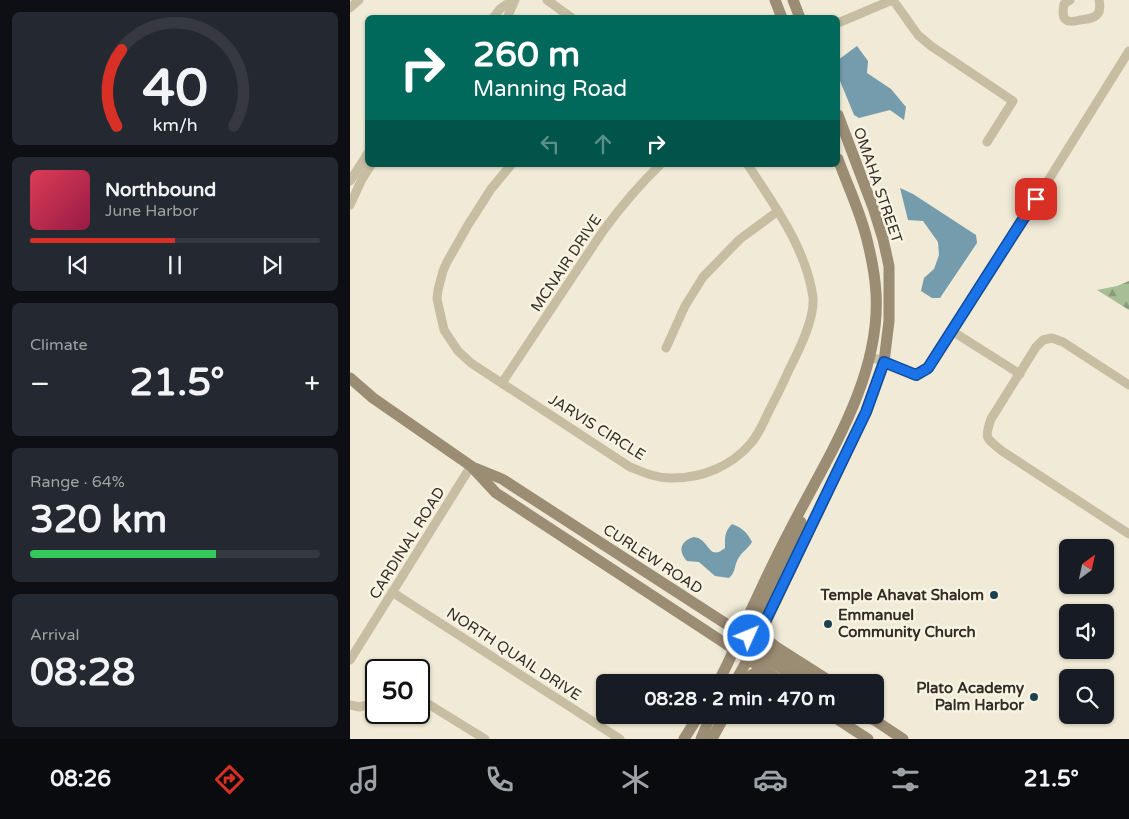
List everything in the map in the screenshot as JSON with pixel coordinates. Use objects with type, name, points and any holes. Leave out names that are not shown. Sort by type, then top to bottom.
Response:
[{"type":"main road","points":[[776,0],[781,15]]},
{"type":"main road","points":[[793,0],[799,15]]},
{"type":"main road","name":"OMAHA STREET","points":[[736,674],[742,644],[762,628],[866,412],[884,362],[889,321],[888,266],[883,239],[874,210],[840,120]]},
{"type":"main road","name":"OMAHA STREET","points":[[723,674],[742,644],[788,533],[846,421],[858,394],[869,356],[876,317],[874,271],[868,243],[840,164]]},
{"type":"main road","name":"CURLEW ROAD","points":[[350,378],[380,403],[471,466],[496,493],[580,548],[742,644],[800,674]]},
{"type":"main road","name":"CURLEW ROAD","points":[[471,466],[502,478],[742,644],[762,670],[769,674]]},
{"type":"main road","points":[[762,628],[770,642],[819,674]]},
{"type":"main road","points":[[732,674],[738,663],[742,644],[789,674]]},
{"type":"main road","points":[[754,674],[762,670]]},
{"type":"main road","points":[[684,739],[693,724]]},
{"type":"main road","points":[[702,739],[708,724]]},
{"type":"main road","points":[[702,739],[711,724]]},
{"type":"main road","points":[[710,739],[720,724]]},
{"type":"main road","points":[[845,724],[868,739]]},
{"type":"main road","points":[[881,724],[903,739]]},
{"type":"street","points":[[350,8],[359,0]]},
{"type":"street","points":[[495,15],[514,0]]},
{"type":"street","points":[[508,15],[514,0]]},
{"type":"street","points":[[547,0],[568,15]]},
{"type":"street","points":[[840,22],[892,0],[918,35],[931,46],[1013,101],[987,142]]},
{"type":"street","points":[[1064,1],[1063,17],[1066,21],[1072,22],[1094,17],[1098,12],[1099,0]]},
{"type":"street","points":[[869,356],[916,375],[928,368],[1129,51]]},
{"type":"street","points":[[360,182],[351,179],[365,158]]},
{"type":"street","points":[[350,204],[360,182],[370,167]]},
{"type":"street","name":"JARVIS CIRCLE","points":[[509,167],[491,189],[447,262],[440,281],[437,299],[444,330],[458,351],[471,363],[502,384],[630,467],[647,474],[670,478],[711,472],[738,456],[752,442],[801,346],[811,316],[813,298],[804,259],[778,211],[749,167]]},
{"type":"street","name":"MCNAIR DRIVE","points":[[502,384],[603,231],[629,198],[658,167]]},
{"type":"street","points":[[666,348],[685,306],[702,277],[740,238],[778,211]]},
{"type":"street","points":[[952,331],[1020,374]]},
{"type":"street","points":[[1129,385],[1063,342],[1052,338],[1043,340],[1036,347],[991,419],[986,432],[989,440],[1002,451],[1129,534]]},
{"type":"street","name":"CARDINAL ROAD","points":[[350,660],[471,466]]},
{"type":"street","name":"NORTH QUAIL DRIVE","points":[[392,592],[615,738]]},
{"type":"street","points":[[350,705],[359,707],[365,706]]},
{"type":"street","points":[[430,705],[484,739]]},
{"type":"green space","points":[[1129,281],[1129,310],[1097,290],[1117,286]]},
{"type":"water","points":[[857,46],[868,61],[867,73],[891,89],[906,107],[904,120],[890,110],[859,118],[854,115],[840,81],[840,59]]},
{"type":"water","points":[[900,188],[913,194],[976,235],[977,243],[940,298],[932,298],[921,291],[924,278],[934,269],[939,255],[938,242],[923,221],[908,220]]},
{"type":"water","points":[[732,524],[744,531],[752,542],[738,558],[729,578],[715,576],[699,562],[687,561],[682,554],[683,544],[694,537],[703,542],[712,551],[719,552],[725,548],[726,532]]},
{"type":"place","name":"Temple Ahavat Shalom","points":[[994,595]]},
{"type":"place","name":"Emmanuel Community Church","points":[[828,624]]},
{"type":"place","name":"Plato Academy Palm Harbor","points":[[1034,697]]},
{"type":"route","points":[[749,636],[762,628],[866,412],[884,362],[916,375],[928,368],[1036,199]]}]
